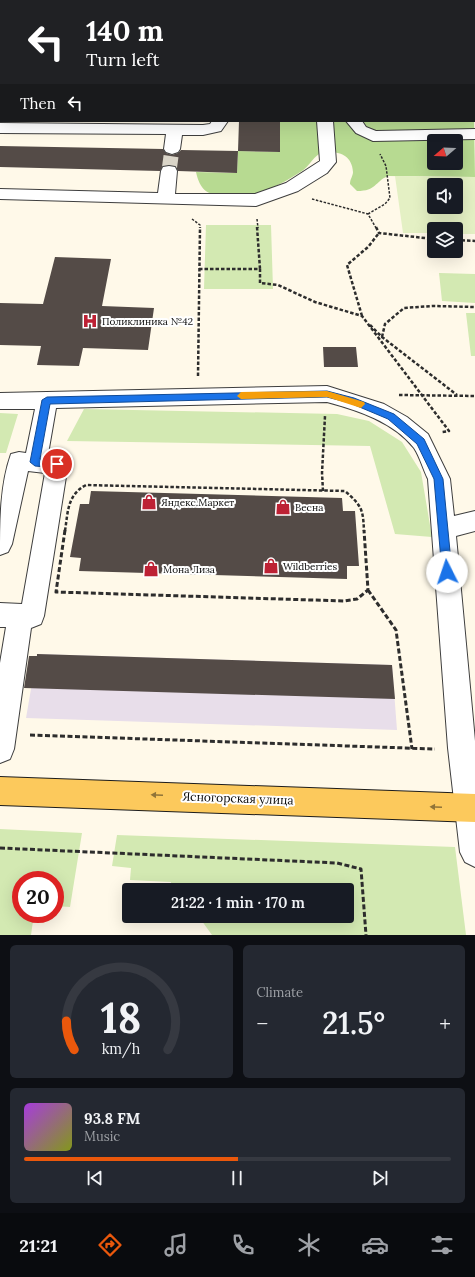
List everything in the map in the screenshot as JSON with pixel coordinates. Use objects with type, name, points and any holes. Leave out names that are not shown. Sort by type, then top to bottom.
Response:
[{"type":"main road","name":"Ясногорская улица","points":[[0,791],[196,796],[473,808]]},
{"type":"lane","points":[[0,128],[203,130],[216,128],[219,122]]},
{"type":"lane","points":[[0,194],[256,200],[292,187],[321,169],[328,162],[325,122]]},
{"type":"lane","points":[[358,125],[373,136],[475,134]]},
{"type":"lane","points":[[172,149],[175,129]]},
{"type":"lane","points":[[166,199],[169,171]]},
{"type":"lane","points":[[0,401],[327,394],[351,400],[391,416],[420,441],[439,479],[462,748],[473,808],[475,852]]},
{"type":"lane","points":[[35,462],[47,400]]},
{"type":"lane","points":[[0,544],[19,462],[57,464],[32,616],[10,616],[1,742]]},
{"type":"lane","points":[[444,529],[475,521]]},
{"type":"path","points":[[292,187],[294,193],[305,198],[368,214],[385,204],[390,198],[383,158],[368,143],[358,125]]},
{"type":"path","points":[[166,199],[200,225],[197,397]]},
{"type":"path","points":[[256,200],[260,283],[278,284],[315,302],[362,316],[382,337],[457,396]]},
{"type":"path","points":[[368,214],[379,233]]},
{"type":"path","points":[[379,233],[427,239]]},
{"type":"path","points":[[379,233],[370,246],[356,256],[347,265],[362,316],[449,431],[414,436]]},
{"type":"path","points":[[463,240],[475,240]]},
{"type":"path","points":[[199,269],[260,269]]},
{"type":"path","points":[[382,337],[386,324],[404,308],[433,306],[475,307]]},
{"type":"path","points":[[323,491],[322,473],[327,394]]},
{"type":"path","points":[[394,395],[475,396]]},
{"type":"path","points":[[368,590],[357,599],[344,601],[56,592],[69,502],[76,490],[86,485],[345,491],[360,503],[363,511],[368,590],[396,630],[412,749]]},
{"type":"path","points":[[1,742],[412,749],[462,748]]},
{"type":"path","points":[[0,848],[338,863],[360,869],[366,935]]},
{"type":"shaded area","points":[[37,654],[392,665],[397,730],[26,718]]},
{"type":"green space","points":[[280,122],[474,122],[475,177],[388,176],[383,178],[368,190],[357,191],[350,184],[353,172],[352,165],[349,160],[341,154],[330,152],[319,154],[302,171],[284,182],[266,190],[236,196],[213,194],[205,190],[200,183],[196,172],[237,173],[238,151],[280,152]]},
{"type":"green space","points":[[395,176],[475,177],[475,234],[463,234],[463,222],[427,222],[427,233],[403,233]]},
{"type":"green space","points":[[206,225],[271,225],[273,289],[204,289]]},
{"type":"green space","points":[[439,273],[475,274],[475,303],[442,301]]},
{"type":"green space","points":[[466,313],[475,313],[475,356],[471,356]]},
{"type":"green space","points":[[84,409],[337,414],[369,421],[402,442],[421,472],[432,537],[395,534],[370,446],[67,441]]},
{"type":"green space","points":[[0,413],[18,414],[6,453],[0,453]]},
{"type":"green space","points":[[0,829],[82,833],[70,907],[64,907],[64,871],[12,871],[12,923],[33,923],[31,935],[0,935]]},
{"type":"green space","points":[[117,835],[455,847],[466,935],[212,935],[203,923],[354,923],[354,883],[171,883],[130,880],[131,868],[112,866]]},
{"type":"building","points":[[239,122],[280,122],[280,152],[238,151]]},
{"type":"building","points":[[0,146],[163,149],[166,153],[172,155],[181,150],[238,151],[237,173],[178,171],[175,166],[169,165],[163,166],[160,171],[0,167]]},
{"type":"building","points":[[55,257],[111,259],[102,306],[154,308],[148,350],[83,348],[79,366],[37,365],[41,346],[0,345],[0,303],[43,304]]},
{"type":"building","points":[[323,347],[356,347],[358,367],[324,367]]},
{"type":"building","points":[[91,491],[342,498],[343,511],[355,511],[359,566],[347,566],[347,579],[79,571],[81,558],[70,557],[80,504],[89,504]]},
{"type":"building","points":[[37,654],[392,665],[395,699],[24,688],[29,656],[37,656]]},
{"type":"tunnel","points":[[169,171],[172,149]]},
{"type":"slow traffic","points":[[241,396],[327,394],[361,404]]},
{"type":"place","name":"Поликлиника №42","points":[[90,321]]},
{"type":"place","name":"Яндекс.Маркет","points":[[149,502]]},
{"type":"place","name":"Весна","points":[[283,507]]},
{"type":"place","name":"Wildberries","points":[[271,566]]},
{"type":"place","name":"Мона Лиза","points":[[151,569]]},
{"type":"route","points":[[57,464],[35,462],[47,400],[327,394],[351,400],[391,416],[420,441],[439,479],[447,572]]}]
